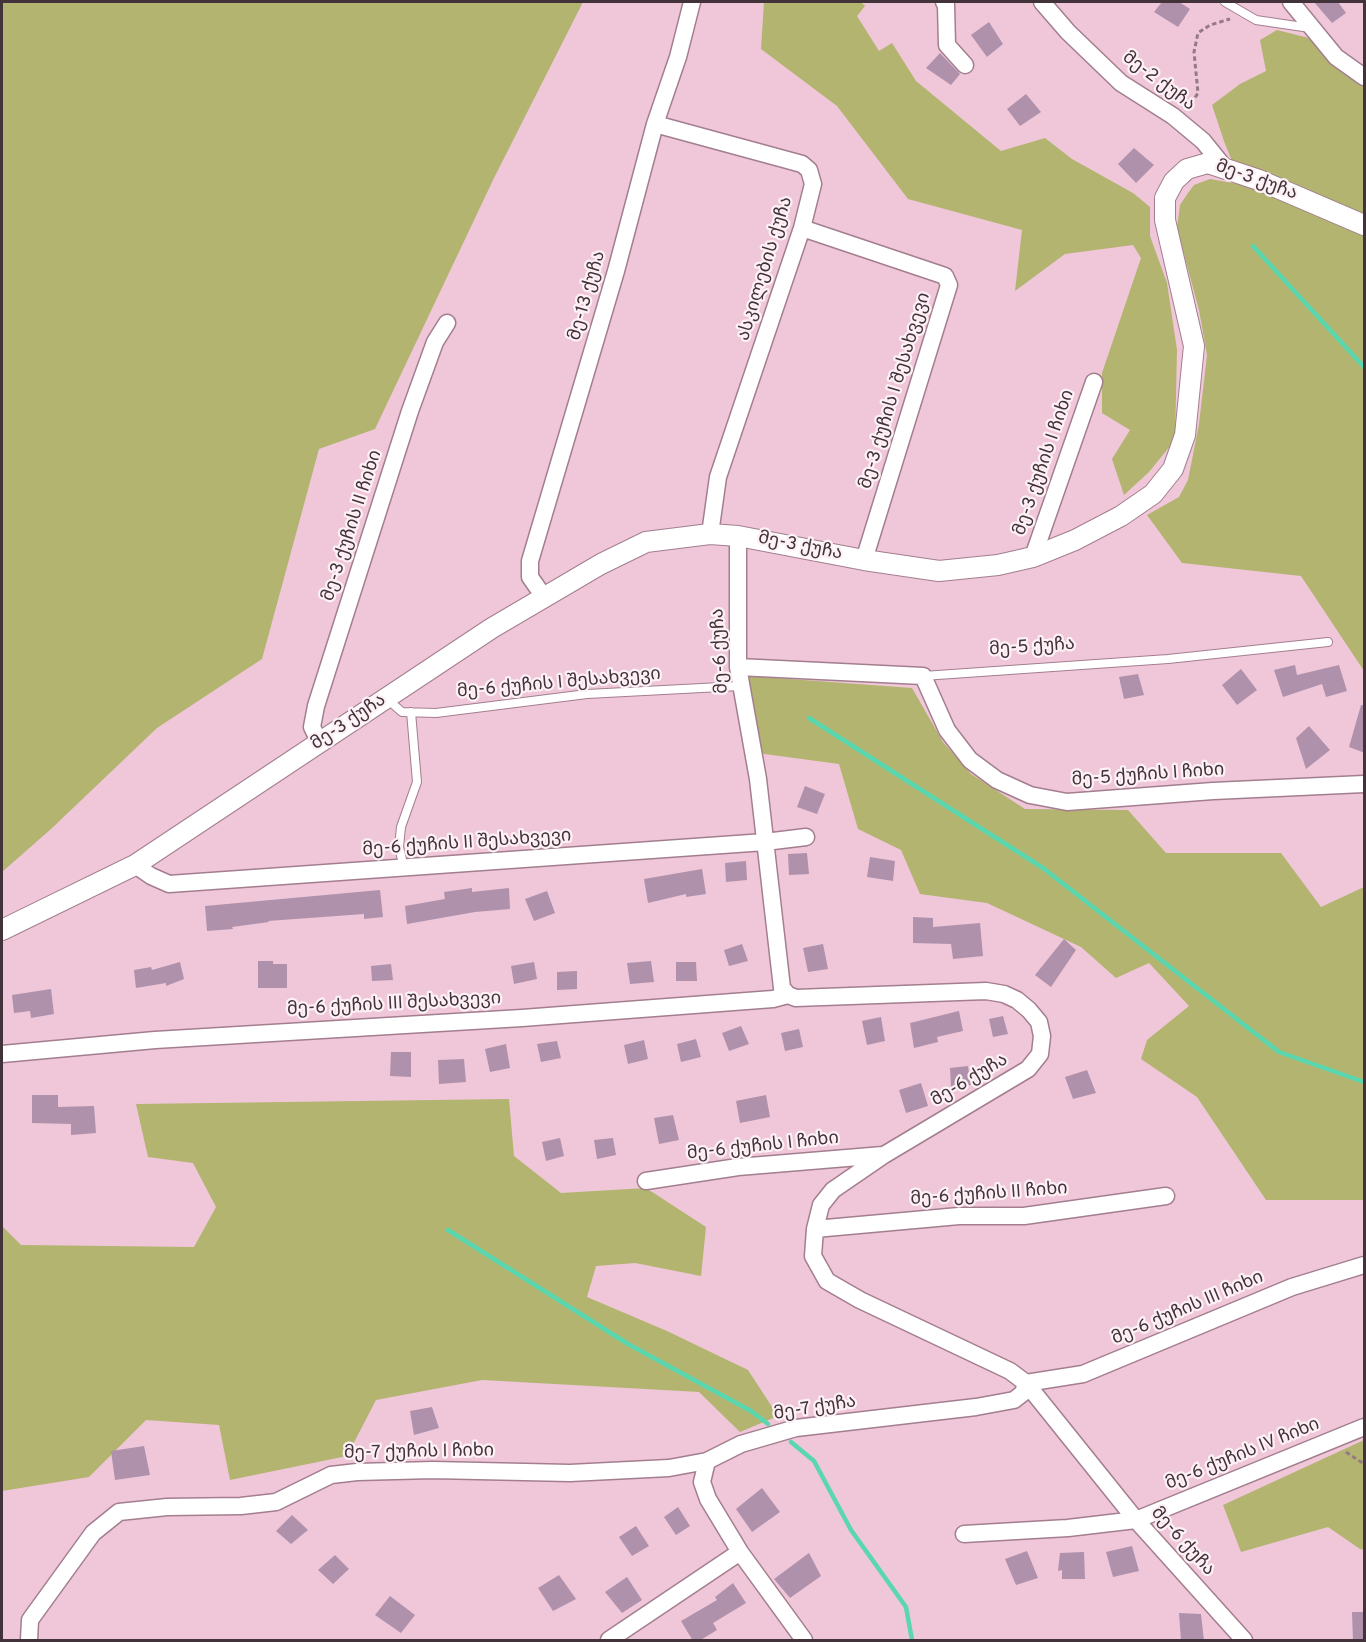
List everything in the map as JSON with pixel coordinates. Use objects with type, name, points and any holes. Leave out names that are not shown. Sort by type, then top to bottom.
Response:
[{"type":"street","name":"მე-13 ქუჩა","points":[[544,597],[530,577],[530,561],[613,282],[655,124],[678,57],[692,2]]},
{"type":"street","points":[[944,2],[947,45],[965,65]]},
{"type":"street","name":"მე-2 ქუჩა","points":[[1042,2],[1068,32],[1121,83],[1179,121],[1203,141],[1224,167]]},
{"type":"street","points":[[1291,2],[1335,57],[1365,77]]},
{"type":"street","name":"ასკილების ქუჩა","points":[[655,124],[802,164],[809,170],[813,184],[802,228],[718,477],[710,534]]},
{"type":"street","name":"მე-3 ქუჩა","points":[[2,930],[135,865],[386,698],[544,597],[601,564],[646,542],[710,534],[738,536],[864,560],[939,571],[998,565],[1033,557],[1075,540],[1121,516],[1152,494],[1173,469],[1185,435],[1194,346],[1165,220],[1165,198],[1174,181],[1187,168],[1208,163],[1259,180],[1365,225]]},
{"type":"street","name":"მე-3 ქუჩის I შესახვევი","points":[[802,228],[945,276],[949,285],[864,560]]},
{"type":"street","name":"მე-3 ქუჩის II ჩიხი","points":[[320,743],[312,727],[316,706],[410,411],[435,342],[447,323]]},
{"type":"street","name":"მე-3 ქუჩის I ჩიხი","points":[[1033,557],[1094,382]]},
{"type":"street","name":"მე-6 ქუჩა","points":[[738,536],[738,667],[758,779],[782,987],[788,995],[796,998],[986,991],[1004,994],[1017,1000],[1029,1010],[1039,1022],[1042,1036],[1040,1054],[1028,1069],[884,1155],[833,1191],[821,1205],[815,1229],[813,1256],[827,1281],[860,1300],[1010,1371],[1026,1383],[1136,1520],[1244,1641]]},
{"type":"street","name":"მე-5 ქუჩა","points":[[738,667],[923,676]]},
{"type":"street","name":"მე-5 ქუჩის I ჩიხი","points":[[923,676],[947,730],[970,760],[997,780],[1030,795],[1067,802],[1213,791],[1365,784]]},
{"type":"street","name":"მე-6 ქუჩის II შესახვევი","points":[[135,865],[169,884],[765,842],[806,837]]},
{"type":"street","name":"მე-6 ქუჩის III შესახვევი","points":[[2,1054],[283,1031],[522,1018],[749,1001],[788,995]]},
{"type":"street","name":"მე-6 ქუჩის I ჩიხი","points":[[646,1181],[738,1167],[884,1155]]},
{"type":"street","name":"მე-6 ქუჩის II ჩიხი","points":[[815,1229],[959,1216],[1024,1216],[1166,1196]]},
{"type":"street","name":"მე-6 ქუჩის III ჩიხი","points":[[1026,1383],[1083,1374],[1292,1287],[1365,1264]]},
{"type":"street","name":"მე-7 ქუჩა","points":[[707,1461],[741,1444],[796,1428],[976,1407],[1014,1400],[1023,1393],[1026,1383]]},
{"type":"street","name":"მე-6 ქუჩის IV ჩიხი","points":[[964,1534],[1068,1528],[1136,1520],[1365,1427]]},
{"type":"street","points":[[707,1461],[702,1482],[708,1499],[740,1552],[804,1641]]},
{"type":"street","name":"მე-7 ქუჩის I ჩიხი","points":[[29,1641],[30,1620],[93,1533],[119,1512],[167,1507],[242,1506],[276,1502],[331,1475],[357,1472],[433,1470],[570,1473],[669,1468],[707,1461]]},
{"type":"street","points":[[609,1641],[740,1552]]},
{"type":"lane","points":[[1224,2],[1264,22],[1314,28]]},
{"type":"lane","name":"მე-5 ქუჩა","points":[[923,676],[1060,664],[1168,658],[1328,642]]},
{"type":"lane","name":"მე-6 ქუჩის I შესახვევი","points":[[411,712],[436,712],[587,694],[740,686]]},
{"type":"lane","points":[[386,698],[402,712],[411,712],[417,782],[401,827],[399,847],[404,868]]},
{"type":"path","points":[[1179,121],[1198,93],[1194,52],[1198,33],[1210,25],[1244,14]]},
{"type":"green space","points":[[2,2],[583,2],[494,178],[375,429],[319,449],[262,659],[157,728],[51,829],[2,872]]},
{"type":"green space","points":[[764,2],[861,2],[865,6],[857,16],[879,51],[892,43],[916,81],[1001,151],[1045,138],[1072,159],[1133,193],[1150,207],[1150,236],[1167,283],[1177,350],[1175,440],[1149,472],[1124,495],[1112,459],[1130,430],[1102,413],[1102,373],[1141,258],[1133,245],[1065,254],[1015,291],[1022,230],[908,199],[837,106],[761,49]]},
{"type":"green space","points":[[1277,30],[1309,38],[1344,74],[1364,85],[1364,215],[1259,170],[1232,161],[1212,105],[1240,84],[1266,71],[1260,40]]},
{"type":"green space","points":[[1210,179],[1249,186],[1364,235],[1364,671],[1301,576],[1182,563],[1147,515],[1179,497],[1188,480],[1199,424],[1207,355],[1199,310],[1177,228],[1180,205],[1188,193],[1194,185]]},
{"type":"green space","points":[[749,676],[912,688],[943,742],[971,774],[1025,809],[1128,810],[1166,853],[1281,853],[1321,907],[1364,887],[1364,1200],[1266,1200],[1197,1097],[1141,1059],[1147,1040],[1189,1006],[1149,963],[1116,978],[1081,947],[987,903],[920,894],[901,850],[858,829],[839,764],[757,753]]},
{"type":"green space","points":[[509,1099],[514,1156],[561,1193],[646,1188],[706,1227],[701,1276],[635,1263],[596,1266],[587,1297],[667,1331],[748,1370],[778,1416],[740,1432],[699,1392],[482,1380],[376,1400],[347,1456],[230,1480],[219,1425],[146,1420],[89,1477],[2,1491],[2,1226],[21,1245],[194,1247],[216,1207],[193,1163],[148,1157],[136,1104]]},
{"type":"green space","points":[[1364,1440],[1364,1550],[1328,1527],[1241,1552],[1223,1505]]},
{"type":"building","points":[[1162,2],[1179,2],[1190,9],[1178,27],[1154,12]]},
{"type":"building","points":[[1314,2],[1338,2],[1346,13],[1332,23]]},
{"type":"building","points":[[989,22],[1003,44],[987,57],[971,35]]},
{"type":"building","points":[[940,53],[960,74],[951,85],[926,68]]},
{"type":"building","points":[[1026,94],[1041,112],[1020,126],[1007,109]]},
{"type":"building","points":[[1134,148],[1154,165],[1136,183],[1118,164]]},
{"type":"building","points":[[1295,665],[1297,675],[1339,665],[1347,691],[1326,697],[1322,684],[1283,697],[1274,670]]},
{"type":"building","points":[[1241,669],[1257,690],[1237,705],[1222,685]]},
{"type":"building","points":[[1138,674],[1144,695],[1124,699],[1119,677]]},
{"type":"building","points":[[1361,705],[1365,705],[1365,753],[1349,747]]},
{"type":"building","points":[[1309,726],[1330,750],[1306,769],[1296,738]]},
{"type":"building","points":[[805,786],[825,794],[817,814],[797,807]]},
{"type":"building","points":[[807,853],[809,874],[789,875],[788,854]]},
{"type":"building","points":[[870,857],[895,861],[893,881],[867,877]]},
{"type":"building","points":[[746,861],[747,880],[726,882],[725,863]]},
{"type":"building","points":[[702,869],[706,894],[686,897],[686,894],[648,903],[644,879]]},
{"type":"building","points":[[472,888],[472,892],[509,888],[510,909],[475,912],[407,924],[405,906],[445,899],[444,892]]},
{"type":"building","points":[[380,890],[383,917],[364,919],[364,914],[268,921],[232,927],[233,929],[207,931],[205,906]]},
{"type":"building","points":[[547,891],[555,913],[534,921],[525,899]]},
{"type":"building","points":[[913,917],[933,918],[933,927],[980,923],[983,956],[953,959],[951,944],[913,943]]},
{"type":"building","points":[[1064,939],[1076,950],[1051,987],[1035,975]]},
{"type":"building","points":[[742,944],[748,961],[729,966],[724,950]]},
{"type":"building","points":[[823,944],[828,969],[808,972],[803,948]]},
{"type":"building","points":[[258,961],[287,964],[287,988],[258,988]]},
{"type":"building","points":[[651,961],[654,982],[630,984],[627,963]]},
{"type":"building","points":[[180,962],[184,979],[166,986],[166,983],[136,988],[134,970],[151,967],[152,970]]},
{"type":"building","points":[[534,962],[537,979],[514,984],[511,966]]},
{"type":"building","points":[[676,962],[696,962],[697,981],[676,981]]},
{"type":"building","points":[[391,964],[393,980],[372,981],[371,966]]},
{"type":"building","points":[[577,971],[577,989],[557,990],[557,972]]},
{"type":"building","points":[[51,989],[54,1014],[31,1018],[30,1011],[14,1013],[12,995]]},
{"type":"building","points":[[959,1011],[963,1031],[937,1037],[938,1042],[914,1048],[910,1023]]},
{"type":"building","points":[[1003,1016],[1008,1034],[993,1037],[989,1019]]},
{"type":"building","points":[[881,1017],[885,1041],[867,1045],[862,1021]]},
{"type":"building","points":[[741,1026],[749,1044],[729,1051],[722,1033]]},
{"type":"building","points":[[799,1029],[803,1047],[785,1051],[781,1033]]},
{"type":"building","points":[[696,1039],[701,1057],[681,1062],[677,1044]]},
{"type":"building","points":[[644,1040],[648,1059],[628,1064],[624,1045]]},
{"type":"building","points":[[557,1041],[561,1058],[541,1062],[537,1044]]},
{"type":"building","points":[[506,1044],[510,1068],[490,1072],[485,1049]]},
{"type":"building","points":[[391,1052],[411,1052],[411,1077],[390,1076]]},
{"type":"building","points":[[464,1059],[466,1082],[439,1084],[438,1060]]},
{"type":"building","points":[[968,1066],[971,1085],[951,1087],[950,1068]]},
{"type":"building","points":[[1087,1070],[1096,1093],[1073,1099],[1065,1077]]},
{"type":"building","points":[[921,1083],[928,1106],[906,1113],[899,1090]]},
{"type":"building","points":[[32,1095],[58,1095],[58,1107],[94,1106],[96,1133],[71,1135],[71,1124],[32,1123]]},
{"type":"building","points":[[766,1095],[770,1117],[740,1123],[736,1101]]},
{"type":"building","points":[[673,1115],[679,1140],[659,1144],[654,1118]]},
{"type":"building","points":[[560,1138],[564,1156],[546,1161],[542,1142]]},
{"type":"building","points":[[613,1138],[616,1155],[597,1159],[594,1140]]},
{"type":"building","points":[[432,1407],[439,1428],[414,1435],[410,1411]]},
{"type":"building","points":[[144,1446],[150,1475],[115,1480],[111,1451]]},
{"type":"building","points":[[762,1488],[780,1512],[752,1532],[736,1509]]},
{"type":"building","points":[[678,1507],[690,1526],[676,1535],[664,1517]]},
{"type":"building","points":[[292,1515],[308,1530],[291,1544],[276,1531]]},
{"type":"building","points":[[636,1526],[649,1546],[632,1556],[619,1537]]},
{"type":"building","points":[[1132,1546],[1139,1571],[1113,1577],[1106,1552]]},
{"type":"building","points":[[1027,1551],[1038,1578],[1016,1585],[1005,1559]]},
{"type":"building","points":[[1084,1552],[1085,1579],[1062,1579],[1062,1570],[1058,1571],[1060,1553]]},
{"type":"building","points":[[809,1553],[821,1576],[790,1598],[774,1579]]},
{"type":"building","points":[[335,1555],[349,1569],[333,1584],[318,1570]]},
{"type":"building","points":[[559,1575],[576,1599],[553,1611],[538,1588]]},
{"type":"building","points":[[627,1577],[642,1600],[622,1613],[605,1592]]},
{"type":"building","points":[[733,1583],[746,1603],[713,1623],[717,1630],[699,1641],[693,1641],[681,1621],[717,1600],[715,1597]]},
{"type":"building","points":[[390,1596],[415,1615],[401,1633],[375,1615]]},
{"type":"building","points":[[1352,1612],[1365,1612],[1365,1641],[1353,1641]]},
{"type":"building","points":[[1179,1613],[1201,1614],[1204,1641],[1181,1641]]},
{"type":"waterway","points":[[1253,246],[1364,367]]},
{"type":"waterway","points":[[809,718],[1043,868],[1279,1052],[1364,1082]]},
{"type":"waterway","points":[[448,1230],[628,1344],[751,1411],[768,1424]]},
{"type":"waterway","points":[[791,1442],[814,1461],[851,1530],[906,1607],[912,1640]]}]
